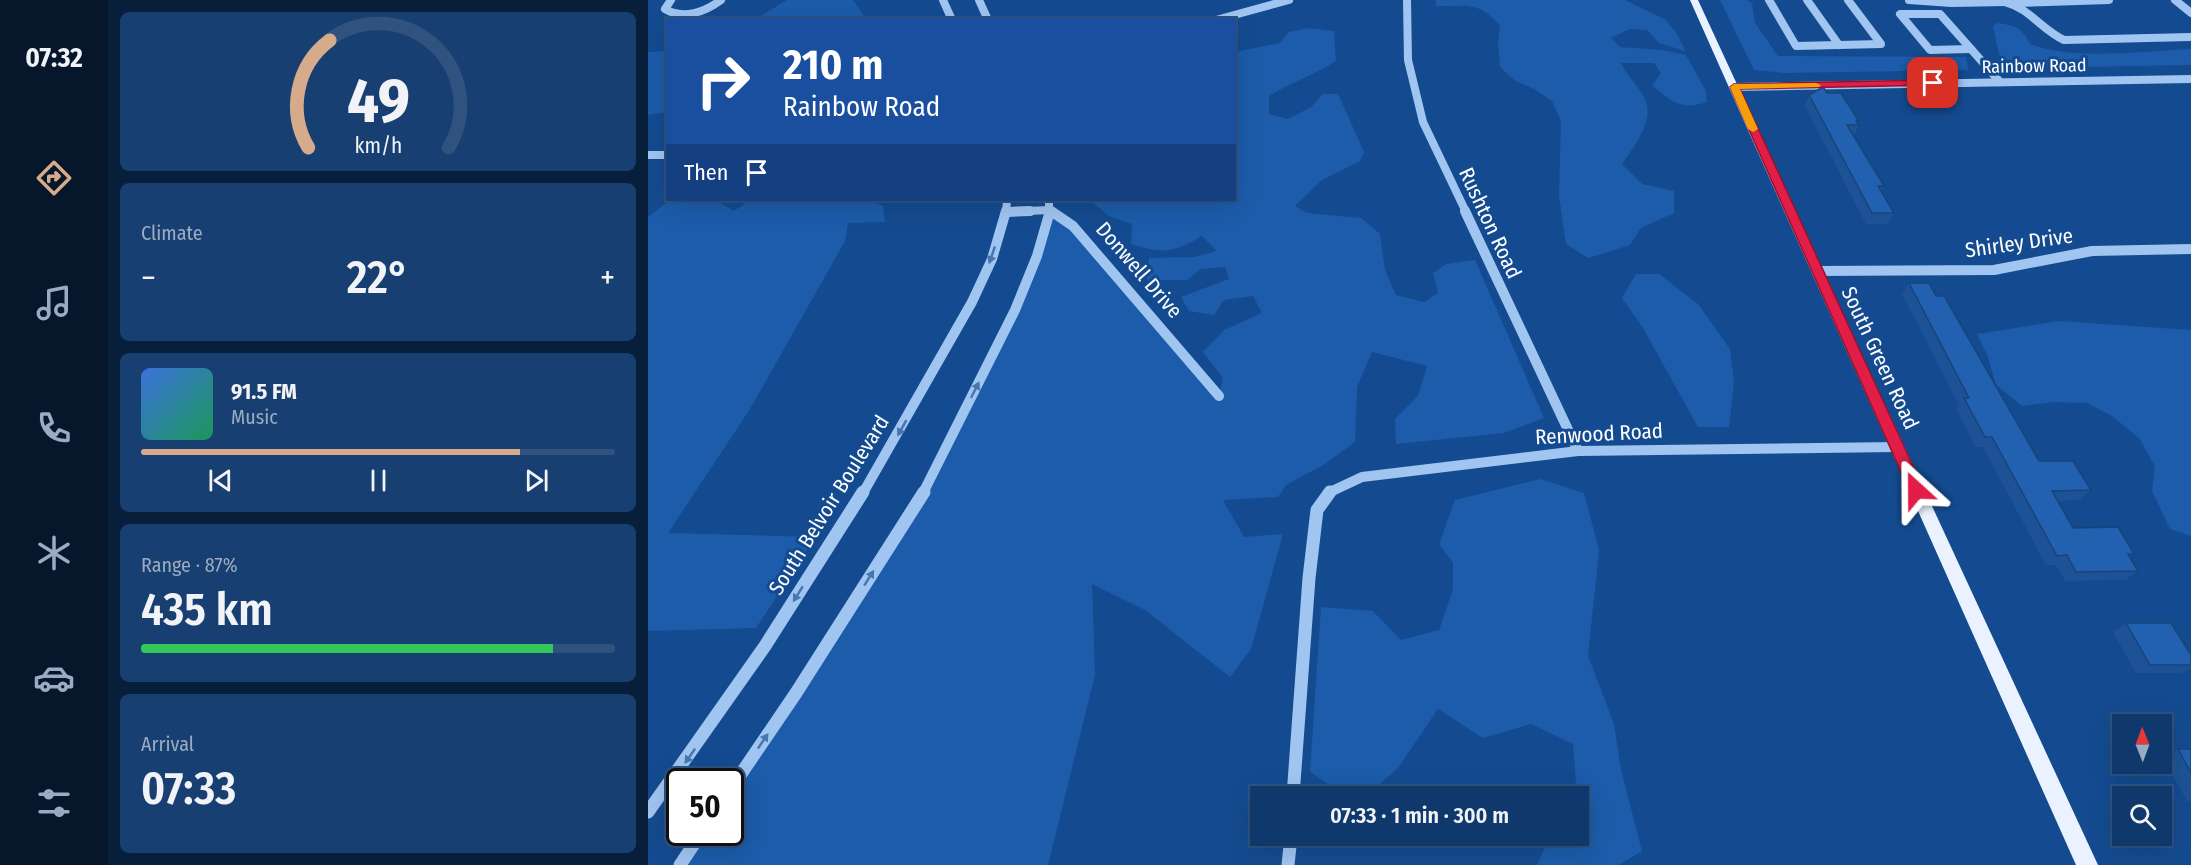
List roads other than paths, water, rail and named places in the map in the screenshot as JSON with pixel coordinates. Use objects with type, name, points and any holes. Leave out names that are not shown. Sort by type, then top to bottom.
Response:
[{"type":"main road","name":"South Green Road","points":[[1694,0],[2087,865]]},
{"type":"street","points":[[671,0],[665,9],[681,14],[708,8],[721,0]]},
{"type":"street","points":[[944,0],[951,18]]},
{"type":"street","points":[[979,0],[987,18]]},
{"type":"street","points":[[1223,18],[1289,0]]},
{"type":"street","name":"Rushton Road","points":[[1407,0],[1408,60],[1423,122],[1578,452]]},
{"type":"street","points":[[1769,0],[1796,46],[1881,44],[1848,0]]},
{"type":"street","points":[[1807,0],[1839,45]]},
{"type":"street","points":[[1910,0],[1952,3],[2109,0]]},
{"type":"street","points":[[2175,0],[2191,13]]},
{"type":"street","points":[[2015,3],[2056,37],[2064,40],[2191,37]]},
{"type":"street","points":[[1971,50],[1930,50],[1900,15],[1940,14],[2000,82]]},
{"type":"street","name":"Rainbow Road","points":[[1734,87],[2191,79]]},
{"type":"street","points":[[648,155],[666,155]]},
{"type":"street","name":"South Belvoir Boulevard","points":[[648,812],[689,757],[781,620],[892,447],[969,306],[988,266],[1007,212],[1007,201]]},
{"type":"street","points":[[744,769],[796,693],[925,490],[1015,310],[1037,256],[1049,205],[1007,212]]},
{"type":"street","name":"Donwell Drive","points":[[1049,205],[1085,238],[1219,396]]},
{"type":"street","name":"Shirley Drive","points":[[1817,272],[1994,270],[2092,251],[2191,249]]},
{"type":"street","name":"Renwood Road","points":[[1294,786],[1309,578],[1317,510],[1330,491],[1362,477],[1578,452],[1897,447]]},
{"type":"street","points":[[680,865],[693,846]]},
{"type":"street","points":[[1288,865],[1290,846]]}]
